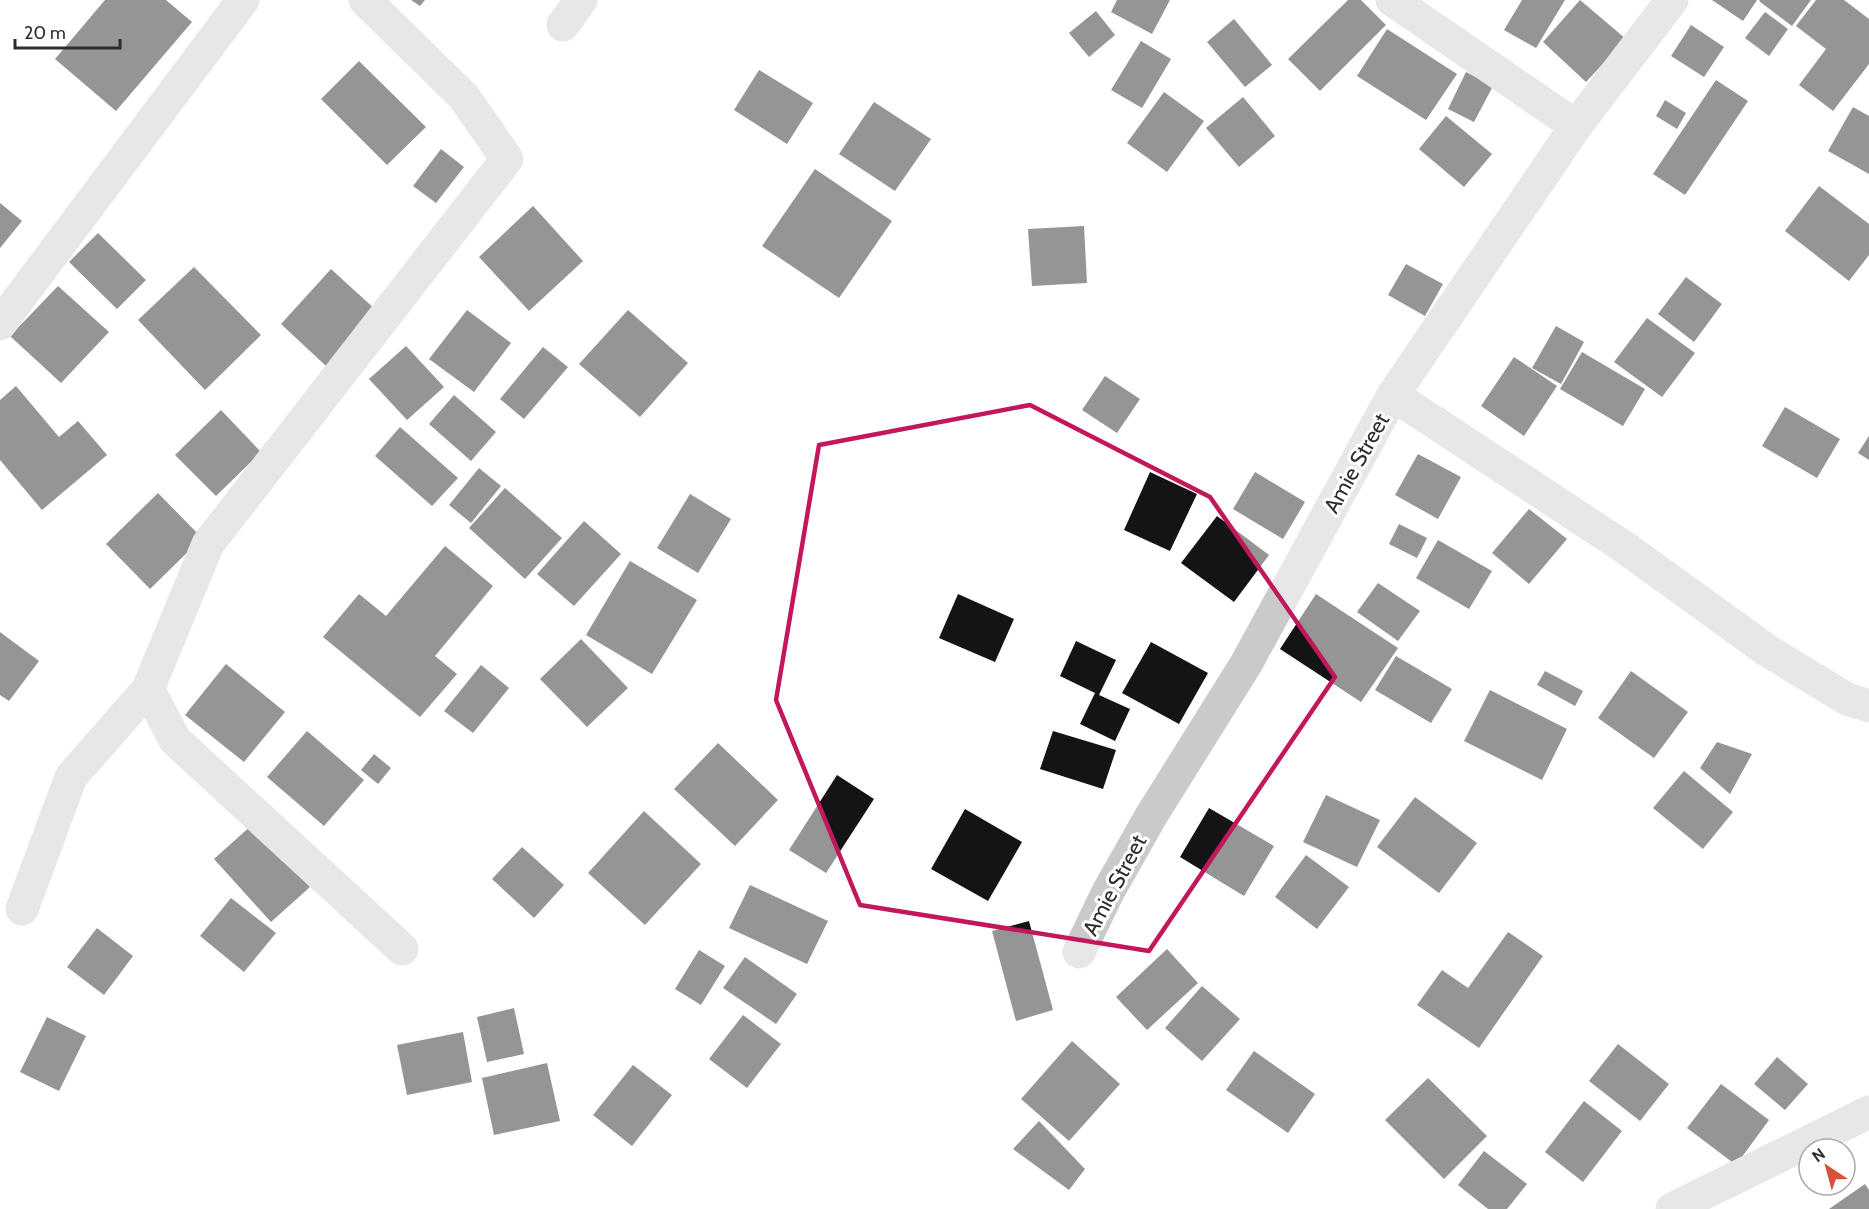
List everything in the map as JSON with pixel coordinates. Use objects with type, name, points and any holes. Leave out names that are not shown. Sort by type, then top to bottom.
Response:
[{"type":"street","points":[[0,324],[243,0]]},
{"type":"street","points":[[21,909],[71,777],[148,689],[208,544],[507,159],[464,97],[365,0]]},
{"type":"street","points":[[1392,0],[1576,126]]},
{"type":"street","name":"Amie Street","points":[[1078,952],[1108,892],[1151,816],[1246,664],[1393,395],[1576,126],[1672,0]]},
{"type":"street","points":[[1393,395],[1624,547],[1768,651],[1847,699],[1869,706]]},
{"type":"street","points":[[148,689],[175,740],[402,949]]},
{"type":"street","points":[[1672,1209],[1869,1112]]},
{"type":"highlighted area","points":[[1030,405],[1210,497],[1335,677],[1149,951],[860,905],[776,700],[819,445]]},
{"type":"building","points":[[105,0],[166,0],[192,22],[116,111],[55,59]]},
{"type":"building","points":[[411,0],[425,0],[420,6]]},
{"type":"building","points":[[1117,0],[1170,0],[1152,34],[1111,12]]},
{"type":"building","points":[[1348,0],[1361,0],[1386,25],[1320,91],[1288,59]]},
{"type":"building","points":[[1522,0],[1565,0],[1536,48],[1504,30]]},
{"type":"building","points":[[1580,0],[1626,39],[1586,82],[1543,42]]},
{"type":"building","points":[[1712,0],[1757,0],[1743,21]]},
{"type":"building","points":[[1760,0],[1811,0],[1792,26]]},
{"type":"building","points":[[1816,0],[1844,0],[1869,19],[1869,64],[1833,111],[1799,85],[1826,49],[1796,26]]},
{"type":"building","points":[[1096,11],[1115,35],[1089,57],[1069,33]]},
{"type":"building","points":[[1765,12],[1788,29],[1769,56],[1745,38]]},
{"type":"building","points":[[1234,19],[1272,65],[1245,87],[1207,42]]},
{"type":"building","points":[[1691,25],[1724,47],[1704,77],[1671,56]]},
{"type":"building","points":[[1387,29],[1457,74],[1426,120],[1357,76]]},
{"type":"building","points":[[1141,41],[1171,59],[1142,108],[1111,90]]},
{"type":"building","points":[[359,61],[426,127],[387,165],[321,99]]},
{"type":"building","points":[[759,70],[813,103],[787,144],[734,110]]},
{"type":"building","points":[[1466,72],[1493,86],[1474,122],[1448,109]]},
{"type":"building","points":[[1716,80],[1748,101],[1685,195],[1653,174]]},
{"type":"building","points":[[1164,92],[1204,121],[1167,172],[1127,143]]},
{"type":"building","points":[[1243,97],[1275,136],[1239,167],[1206,128]]},
{"type":"building","points":[[1665,100],[1686,113],[1677,129],[1656,116]]},
{"type":"building","points":[[874,102],[931,139],[895,191],[839,154]]},
{"type":"building","points":[[1853,107],[1869,116],[1869,174],[1828,151]]},
{"type":"building","points":[[1446,116],[1492,154],[1464,187],[1419,149]]},
{"type":"building","points":[[441,149],[464,167],[436,203],[413,186]]},
{"type":"building","points":[[815,169],[892,221],[839,298],[762,246]]},
{"type":"building","points":[[1819,186],[1869,224],[1869,255],[1849,281],[1785,231]]},
{"type":"building","points":[[0,203],[22,221],[0,248]]},
{"type":"building","points":[[533,206],[583,261],[529,311],[479,257]]},
{"type":"building","points":[[1084,226],[1087,283],[1032,286],[1028,229]]},
{"type":"building","points":[[98,233],[146,280],[117,309],[69,262]]},
{"type":"building","points":[[1406,264],[1443,284],[1425,316],[1388,295]]},
{"type":"building","points":[[194,267],[261,335],[205,390],[138,320]]},
{"type":"building","points":[[331,269],[377,311],[326,366],[281,324]]},
{"type":"building","points":[[1686,277],[1722,304],[1694,342],[1658,314]]},
{"type":"building","points":[[58,286],[109,332],[61,383],[10,336]]},
{"type":"building","points":[[467,310],[511,343],[474,392],[429,359]]},
{"type":"building","points":[[628,310],[688,363],[640,417],[579,364]]},
{"type":"building","points":[[1647,318],[1695,353],[1662,397],[1614,362]]},
{"type":"building","points":[[1556,326],[1584,342],[1561,384],[1532,368]]},
{"type":"building","points":[[406,346],[444,387],[407,420],[369,379]]},
{"type":"building","points":[[543,347],[568,367],[524,419],[500,399]]},
{"type":"building","points":[[1582,352],[1645,389],[1623,426],[1560,389]]},
{"type":"building","points":[[1514,357],[1557,386],[1524,436],[1481,406]]},
{"type":"building","points":[[1105,376],[1140,399],[1117,433],[1082,410]]},
{"type":"building","points":[[16,386],[59,437],[78,421],[107,455],[42,510],[0,460],[0,400]]},
{"type":"building","points":[[454,395],[496,432],[471,461],[429,424]]},
{"type":"building","points":[[1785,407],[1840,439],[1817,478],[1762,446]]},
{"type":"building","points":[[221,410],[261,452],[216,496],[175,455]]},
{"type":"building","points":[[400,427],[458,478],[432,506],[375,456]]},
{"type":"building","points":[[1869,436],[1869,460],[1858,453]]},
{"type":"building","points":[[1418,454],[1461,477],[1438,519],[1395,495]]},
{"type":"building","points":[[479,468],[501,486],[471,523],[449,505]]},
{"type":"building","points":[[1150,472],[1197,494],[1170,551],[1124,530]]},
{"type":"building","points":[[1255,472],[1305,502],[1283,539],[1233,509]]},
{"type":"building","points":[[505,488],[562,538],[525,579],[469,528]]},
{"type":"building","points":[[158,493],[202,538],[150,589],[106,544]]},
{"type":"building","points":[[690,494],[731,519],[698,573],[657,548]]},
{"type":"building","points":[[1529,509],[1567,539],[1529,584],[1492,553]]},
{"type":"building","points":[[1217,516],[1269,555],[1234,602],[1181,563]]},
{"type":"building","points":[[584,521],[621,554],[574,606],[537,574]]},
{"type":"building","points":[[1399,524],[1427,538],[1417,558],[1389,544]]},
{"type":"building","points":[[1438,540],[1492,571],[1469,609],[1416,578]]},
{"type":"building","points":[[445,546],[493,586],[435,656],[457,674],[420,717],[323,637],[359,594],[386,616]]},
{"type":"building","points":[[630,561],[697,600],[652,674],[586,635]]},
{"type":"building","points":[[1378,583],[1420,611],[1398,641],[1357,612]]},
{"type":"building","points":[[958,594],[1014,619],[995,662],[939,638]]},
{"type":"building","points":[[1316,594],[1398,648],[1361,702],[1280,649]]},
{"type":"building","points":[[0,632],[39,661],[9,701],[0,695]]},
{"type":"building","points":[[581,639],[628,688],[587,727],[540,679]]},
{"type":"building","points":[[1076,641],[1116,660],[1099,695],[1130,709],[1115,741],[1080,724],[1095,693],[1060,676]]},
{"type":"building","points":[[1151,642],[1208,673],[1179,724],[1122,693]]},
{"type":"building","points":[[1396,656],[1452,689],[1431,723],[1375,690]]},
{"type":"building","points":[[226,664],[285,712],[244,762],[185,715]]},
{"type":"building","points":[[481,665],[509,688],[473,733],[444,711]]},
{"type":"building","points":[[1545,671],[1583,691],[1575,706],[1537,685]]},
{"type":"building","points":[[1631,671],[1688,712],[1654,758],[1598,718]]},
{"type":"building","points":[[1490,690],[1567,729],[1542,780],[1464,741]]},
{"type":"building","points":[[307,731],[364,780],[324,826],[267,777]]},
{"type":"building","points":[[1053,731],[1116,750],[1103,789],[1040,769]]},
{"type":"building","points":[[1717,742],[1752,754],[1730,794],[1700,768]]},
{"type":"building","points":[[718,743],[778,800],[735,846],[674,789]]},
{"type":"building","points":[[374,754],[391,768],[378,784],[361,770]]},
{"type":"building","points":[[1684,771],[1733,812],[1703,849],[1653,808]]},
{"type":"building","points":[[837,775],[874,799],[826,873],[789,850]]},
{"type":"building","points":[[1326,795],[1380,820],[1357,867],[1303,842]]},
{"type":"building","points":[[1415,797],[1477,843],[1439,893],[1377,847]]},
{"type":"building","points":[[1209,808],[1274,846],[1244,896],[1180,857]]},
{"type":"building","points":[[965,809],[1022,842],[988,901],[931,869]]},
{"type":"building","points":[[644,811],[701,864],[645,925],[588,873]]},
{"type":"building","points":[[253,824],[310,887],[271,922],[214,859]]},
{"type":"building","points":[[522,847],[564,885],[534,918],[492,879]]},
{"type":"building","points":[[1306,855],[1349,887],[1317,929],[1275,897]]},
{"type":"building","points":[[750,885],[828,921],[807,964],[729,928]]},
{"type":"building","points":[[231,898],[276,933],[244,972],[200,936]]},
{"type":"building","points":[[1029,921],[1053,1010],[1016,1021],[992,931]]},
{"type":"building","points":[[97,928],[133,956],[104,995],[67,967]]},
{"type":"building","points":[[1508,932],[1543,956],[1479,1048],[1417,1005],[1442,970],[1468,988]]},
{"type":"building","points":[[1167,949],[1198,983],[1147,1030],[1116,997]]},
{"type":"building","points":[[699,950],[725,966],[701,1005],[675,989]]},
{"type":"building","points":[[745,957],[797,994],[776,1024],[723,988]]},
{"type":"building","points":[[1202,986],[1240,1019],[1202,1061],[1165,1028]]},
{"type":"building","points":[[514,1008],[524,1054],[487,1062],[477,1017]]},
{"type":"building","points":[[743,1015],[781,1044],[747,1088],[709,1059]]},
{"type":"building","points":[[47,1017],[86,1036],[59,1091],[20,1072]]},
{"type":"building","points":[[463,1032],[472,1082],[407,1095],[397,1045]]},
{"type":"building","points":[[1072,1041],[1120,1084],[1069,1141],[1021,1099]]},
{"type":"building","points":[[1618,1044],[1669,1084],[1640,1121],[1589,1081]]},
{"type":"building","points":[[1254,1051],[1315,1094],[1288,1133],[1226,1090]]},
{"type":"building","points":[[1777,1057],[1808,1084],[1785,1110],[1754,1084]]},
{"type":"building","points":[[547,1063],[560,1121],[494,1135],[482,1078]]},
{"type":"building","points":[[633,1065],[672,1095],[632,1146],[593,1115]]},
{"type":"building","points":[[1428,1078],[1487,1136],[1444,1179],[1385,1120]]},
{"type":"building","points":[[1721,1084],[1769,1120],[1736,1165],[1687,1128]]},
{"type":"building","points":[[1584,1101],[1622,1131],[1583,1182],[1545,1152]]},
{"type":"building","points":[[1039,1121],[1085,1169],[1069,1190],[1013,1149]]},
{"type":"building","points":[[1484,1151],[1527,1184],[1507,1209],[1488,1209],[1458,1185]]},
{"type":"building","points":[[1865,1184],[1869,1190],[1869,1209],[1829,1209],[1846,1197],[1857,1197],[1857,1190]]}]
